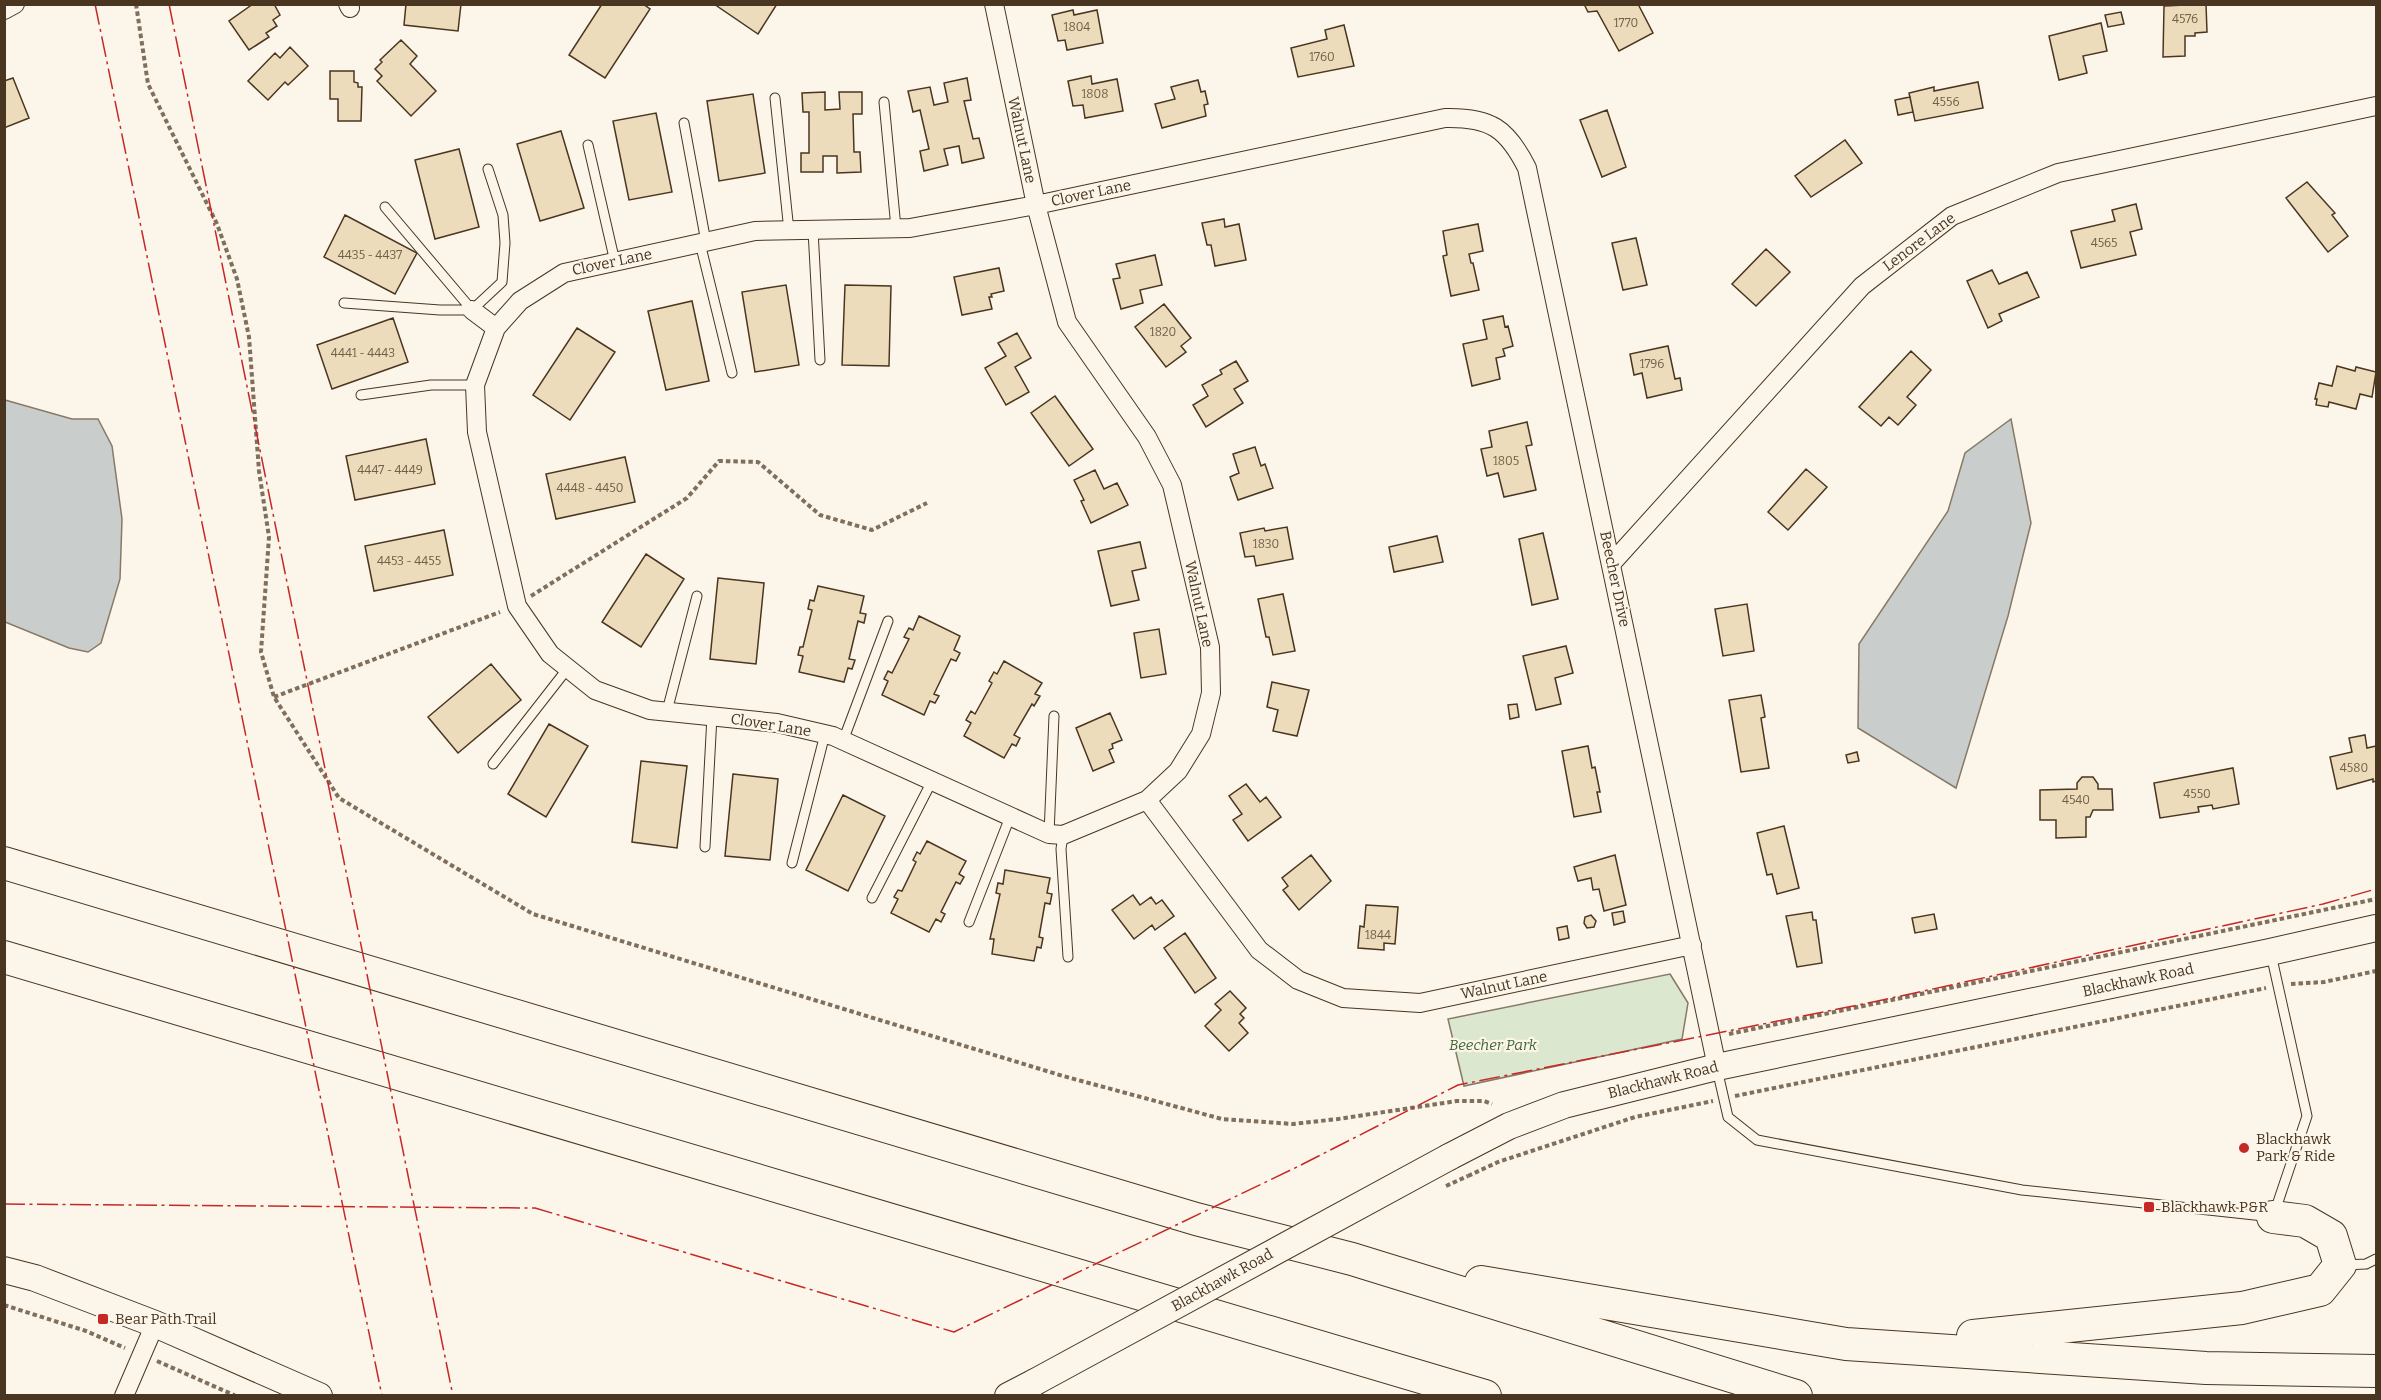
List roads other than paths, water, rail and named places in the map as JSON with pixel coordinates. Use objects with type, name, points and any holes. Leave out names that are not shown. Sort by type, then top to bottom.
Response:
[{"type":"highway","points":[[4,863],[1196,1219],[1352,1259],[1796,1395]]},
{"type":"highway","points":[[4,957],[1485,1395]]},
{"type":"highway","points":[[1846,1344],[2010,1334],[2242,1308],[2320,1290],[2340,1265],[2331,1236],[2305,1221],[2273,1217]]},
{"type":"highway","points":[[1352,1259],[1846,1344],[2206,1368],[2376,1371]]},
{"type":"street","points":[[4,10],[15,4]]},
{"type":"street","name":"Walnut Lane","points":[[994,4],[1036,205],[1067,322],[1147,437],[1172,485],[1210,647],[1211,693],[1201,734],[1178,771],[1147,800],[1259,950],[1298,980],[1342,998],[1420,1003],[1692,945]]},
{"type":"street","name":"Lenore Lane","points":[[1612,564],[1862,286],[1952,216],[2058,173],[2376,106]]},
{"type":"street","name":"Clover Lane","points":[[1056,835],[825,735],[777,723],[650,710],[595,690],[550,654],[517,606],[477,432],[476,385],[496,328],[520,301],[564,273],[756,231],[910,228],[1036,205],[1445,118],[1471,117]]},
{"type":"street","name":"Beecher Drive","points":[[1471,117],[1497,127],[1516,146],[1527,168],[1717,1067]]},
{"type":"street","points":[[472,309],[496,328]]},
{"type":"street","points":[[1056,835],[1147,800]]},
{"type":"street","name":"Blackhawk Road","points":[[1008,1395],[1449,1157],[1509,1126],[1564,1105],[1717,1067],[2376,928]]},
{"type":"street","points":[[4,1270],[35,1278],[155,1324],[318,1395]]},
{"type":"street","points":[[124,1395],[155,1324]]},
{"type":"lane","points":[[775,98],[789,231]]},
{"type":"lane","points":[[884,102],[896,228]]},
{"type":"lane","points":[[684,123],[703,243],[732,373]]},
{"type":"lane","points":[[588,145],[615,262]]},
{"type":"lane","points":[[344,303],[440,310],[472,309],[502,282],[505,243],[503,214],[488,169]]},
{"type":"lane","points":[[385,207],[472,309]]},
{"type":"lane","points":[[813,230],[820,360]]},
{"type":"lane","points":[[361,395],[431,385],[476,385]]},
{"type":"lane","points":[[667,711],[697,596]]},
{"type":"lane","points":[[843,741],[888,621]]},
{"type":"lane","points":[[493,764],[568,668]]},
{"type":"lane","points":[[705,847],[712,716]]},
{"type":"lane","points":[[1054,716],[1056,835],[1061,849],[1068,957]]},
{"type":"lane","points":[[792,863],[825,735]]},
{"type":"lane","points":[[872,898],[932,781]]},
{"type":"lane","points":[[969,922],[1010,817]]},
{"type":"lane","points":[[1717,1067],[1728,1117],[1757,1140],[2022,1190],[2273,1217],[2307,1116],[2270,952]]},
{"type":"lane","points":[[2340,1265],[2366,1264],[2376,1258]]},
{"type":"place","name":"Blackhawk Park & Ride","points":[[2244,1148]]},
{"type":"place","name":"Blackhawk P&R","points":[[2149,1207]]},
{"type":"place","name":"Bear Path Trail","points":[[103,1319]]},
{"type":"park label","name":"Beecher Park","points":[[1493,1045]]}]
